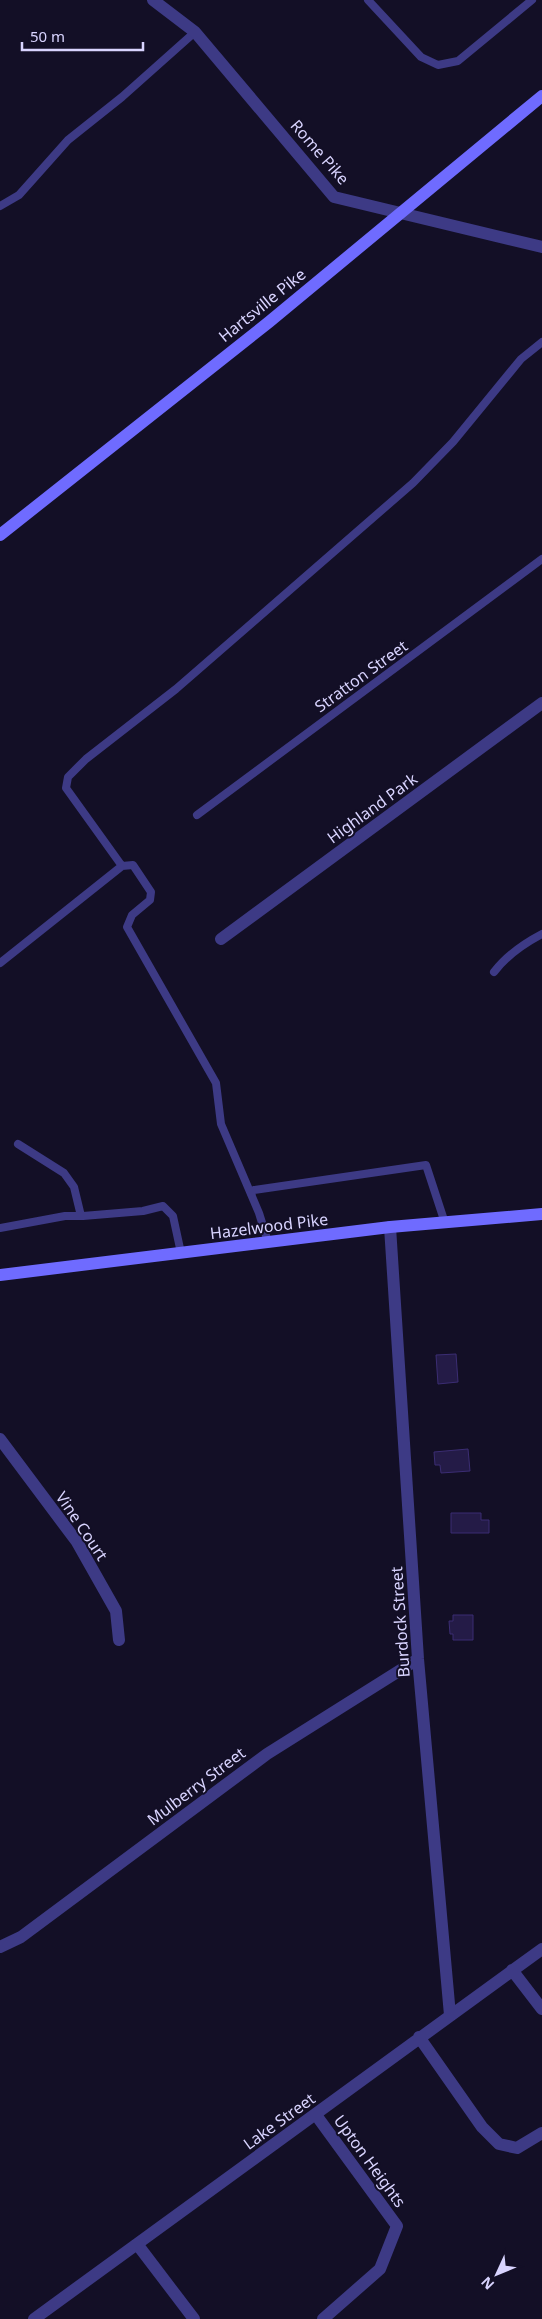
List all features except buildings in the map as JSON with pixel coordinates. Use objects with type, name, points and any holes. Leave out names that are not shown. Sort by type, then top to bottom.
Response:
[{"type":"main road","name":"Hartsville Pike","points":[[0,535],[269,322],[542,96]]},
{"type":"main road","name":"Hazelwood Pike","points":[[0,1275],[390,1227],[542,1214]]},
{"type":"street","name":"Rome Pike","points":[[153,0],[195,32],[334,197],[542,247]]},
{"type":"street","name":"Highland Park","points":[[221,939],[542,703]]},
{"type":"street","name":"Burdock Street","points":[[390,1227],[418,1659],[450,2015]]},
{"type":"street","name":"Vine Court","points":[[0,1439],[77,1542],[116,1611],[120,1640]]},
{"type":"street","name":"Mulberry Street","points":[[0,1947],[21,1936],[267,1754],[418,1659]]},
{"type":"street","name":"Lake Street","points":[[34,2319],[542,1949]]},
{"type":"street","points":[[512,1970],[542,2009]]},
{"type":"street","points":[[419,2037],[482,2127],[498,2144],[517,2148],[542,2133]]},
{"type":"street","name":"Upton Heights","points":[[316,2114],[397,2226],[380,2269],[323,2319]]},
{"type":"street","points":[[137,2244],[194,2319]]},
{"type":"lane","points":[[368,0],[421,57],[438,65],[458,61],[532,0]]},
{"type":"lane","points":[[0,206],[19,195],[68,140],[122,97],[195,32]]},
{"type":"lane","points":[[122,866],[66,788],[68,777],[86,759],[176,689],[380,514],[452,442],[521,360],[542,342]]},
{"type":"lane","name":"Stratton Street","points":[[197,815],[542,559]]},
{"type":"lane","points":[[0,963],[122,866],[133,865],[151,892],[150,900],[132,915],[127,926],[216,1082],[221,1124],[251,1194],[268,1242]]},
{"type":"lane","points":[[494,972],[512,952],[525,942],[542,934]]},
{"type":"lane","points":[[18,1144],[64,1173],[74,1186],[81,1216]]},
{"type":"lane","points":[[251,1194],[254,1190],[426,1165],[445,1223]]},
{"type":"lane","points":[[0,1228],[65,1216],[143,1210],[163,1206],[173,1216],[181,1253]]}]
